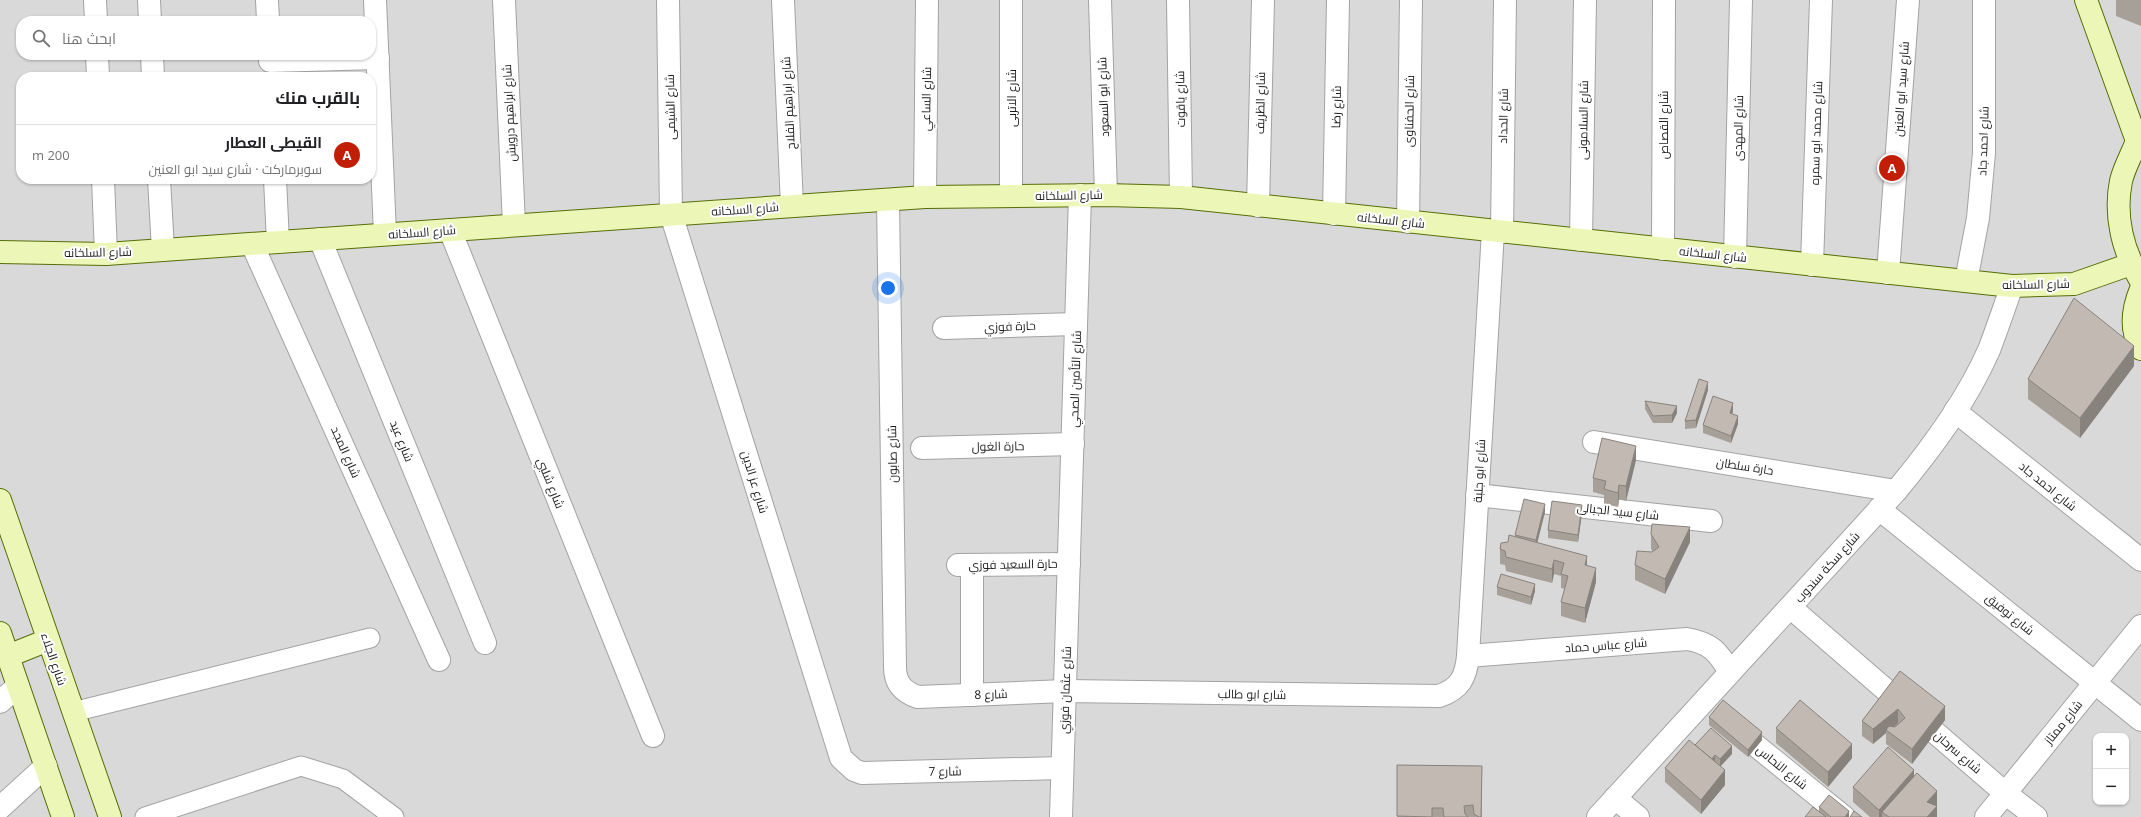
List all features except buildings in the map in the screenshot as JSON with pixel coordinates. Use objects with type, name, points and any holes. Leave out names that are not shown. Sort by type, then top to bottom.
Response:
[{"type":"street","points":[[95,0],[96,16]]},
{"type":"street","points":[[149,0],[150,16]]},
{"type":"street","points":[[267,0],[268,16]]},
{"type":"street","points":[[375,0],[376,16]]},
{"type":"street","name":"شارع ابراهيم درويش","points":[[504,0],[514,225]]},
{"type":"street","name":"شارع الشيمى","points":[[668,0],[671,214]]},
{"type":"street","name":"شارع ابراهيم الفلاح","points":[[783,0],[792,206]]},
{"type":"street","name":"شارع الساعي","points":[[925,197],[927,0]]},
{"type":"street","name":"شارع الاتربى","points":[[1011,0],[1011,196]]},
{"type":"street","name":"شارع ابو السعود","points":[[1100,0],[1106,195]]},
{"type":"street","name":"شارع ياقوت","points":[[1178,0],[1181,197]]},
{"type":"street","name":"شارع الظريف","points":[[1258,206],[1263,0]]},
{"type":"street","name":"شارع رضا","points":[[1334,214],[1338,0]]},
{"type":"street","name":"شارع الحفناوى","points":[[1408,222],[1411,0]]},
{"type":"street","name":"شارع الحداد","points":[[1497,231],[1505,0]]},
{"type":"street","name":"شارع السلامونى","points":[[1581,240],[1585,0]]},
{"type":"street","name":"شارع القصاص","points":[[1663,249],[1664,0]]},
{"type":"street","name":"شارع المهدى","points":[[1734,257],[1741,0]]},
{"type":"street","name":"شارع محمد ابو سمره","points":[[1812,265],[1821,0]]},
{"type":"street","name":"شارع سيد ابو العنين","points":[[1888,273],[1908,0]]},
{"type":"street","name":"شارع احمد جاد","points":[[1966,281],[1978,218],[1984,152],[1984,0]]},
{"type":"street","points":[[2086,0],[2139,139],[2121,180],[2119,223],[2136,272]]},
{"type":"street","points":[[376,19],[385,234]]},
{"type":"street","points":[[97,60],[98,72]]},
{"type":"street","points":[[152,60],[153,72]]},
{"type":"street","points":[[270,64],[342,60]]},
{"type":"street","points":[[102,184],[106,254]]},
{"type":"street","points":[[159,184],[163,250]]},
{"type":"street","points":[[275,184],[278,242]]},
{"type":"street","name":"شارع التأمين الصحي","points":[[1069,564],[1080,195]]},
{"type":"street","name":"شارع السلخانه","points":[[0,252],[106,254],[925,197],[1106,195],[1181,197],[2012,286],[2074,284],[2136,272]]},
{"type":"street","name":"شارع صابون","points":[[888,200],[895,675],[903,689],[918,697]]},
{"type":"street","name":"شارع عز الدين","points":[[671,214],[838,751]]},
{"type":"street","name":"شارع شلبي","points":[[450,230],[653,736]]},
{"type":"street","name":"شارع ابو جلبة","points":[[1439,696],[1458,687],[1464,679],[1468,656],[1477,495],[1497,231]]},
{"type":"street","name":"شارع عيد","points":[[320,239],[485,643]]},
{"type":"street","name":"شارع المجد","points":[[252,244],[439,660]]},
{"type":"street","name":"شارع سكة سندوب","points":[[1598,817],[1896,491],[1928,452],[1956,411],[1988,351],[2012,286]]},
{"type":"street","points":[[2141,289],[2135,302],[2133,322],[2137,342],[2141,349]]},
{"type":"street","name":"حارة فوزي","points":[[944,328],[1076,324]]},
{"type":"street","name":"شارع احمد جاد","points":[[1956,411],[2141,560]]},
{"type":"street","name":"حارة سلطان","points":[[1594,442],[1896,491]]},
{"type":"street","name":"حارة الغول","points":[[922,448],[1073,444]]},
{"type":"street","name":"شارع سيد الجبالى","points":[[1477,495],[1711,521]]},
{"type":"street","name":"شارع الجلاء","points":[[0,500],[110,817]]},
{"type":"street","name":"شارع توفيق","points":[[1879,509],[2141,720]]},
{"type":"street","name":"حارة السعيد فوزي","points":[[972,695],[965,565],[1069,564]]},
{"type":"street","name":"شارع عثمان فوزي","points":[[1061,817],[1069,564]]},
{"type":"street","name":"شارع سرحان","points":[[1790,607],[2005,793],[2036,817]]},
{"type":"street","name":"شارع ممتاز","points":[[1986,817],[2141,626]]},
{"type":"street","points":[[0,633],[62,816]]},
{"type":"street","name":"شارع عباس حماد","points":[[1468,656],[1687,639],[1700,641],[1712,647],[1721,657],[1730,672]]},
{"type":"street","points":[[8,656],[48,640]]},
{"type":"street","points":[[0,702],[18,686]]},
{"type":"street","name":"شارع 8","points":[[918,697],[1065,691]]},
{"type":"street","name":"شارع ابو طالب","points":[[1065,691],[1439,696]]},
{"type":"street","name":"شارع النحاس","points":[[1702,702],[1844,817]]},
{"type":"street","name":"شارع 7","points":[[838,751],[847,765],[862,773],[1062,768]]},
{"type":"street","points":[[0,808],[46,766]]},
{"type":"street","points":[[1615,798],[1638,817]]},
{"type":"lane","points":[[73,712],[370,638]]},
{"type":"lane","points":[[145,817],[301,766],[343,779],[394,817]]},
{"type":"shaded area","points":[[0,0],[2141,0],[2141,817],[0,817]]},
{"type":"place","name":"القيطى العطار","points":[[1892,168]]}]
